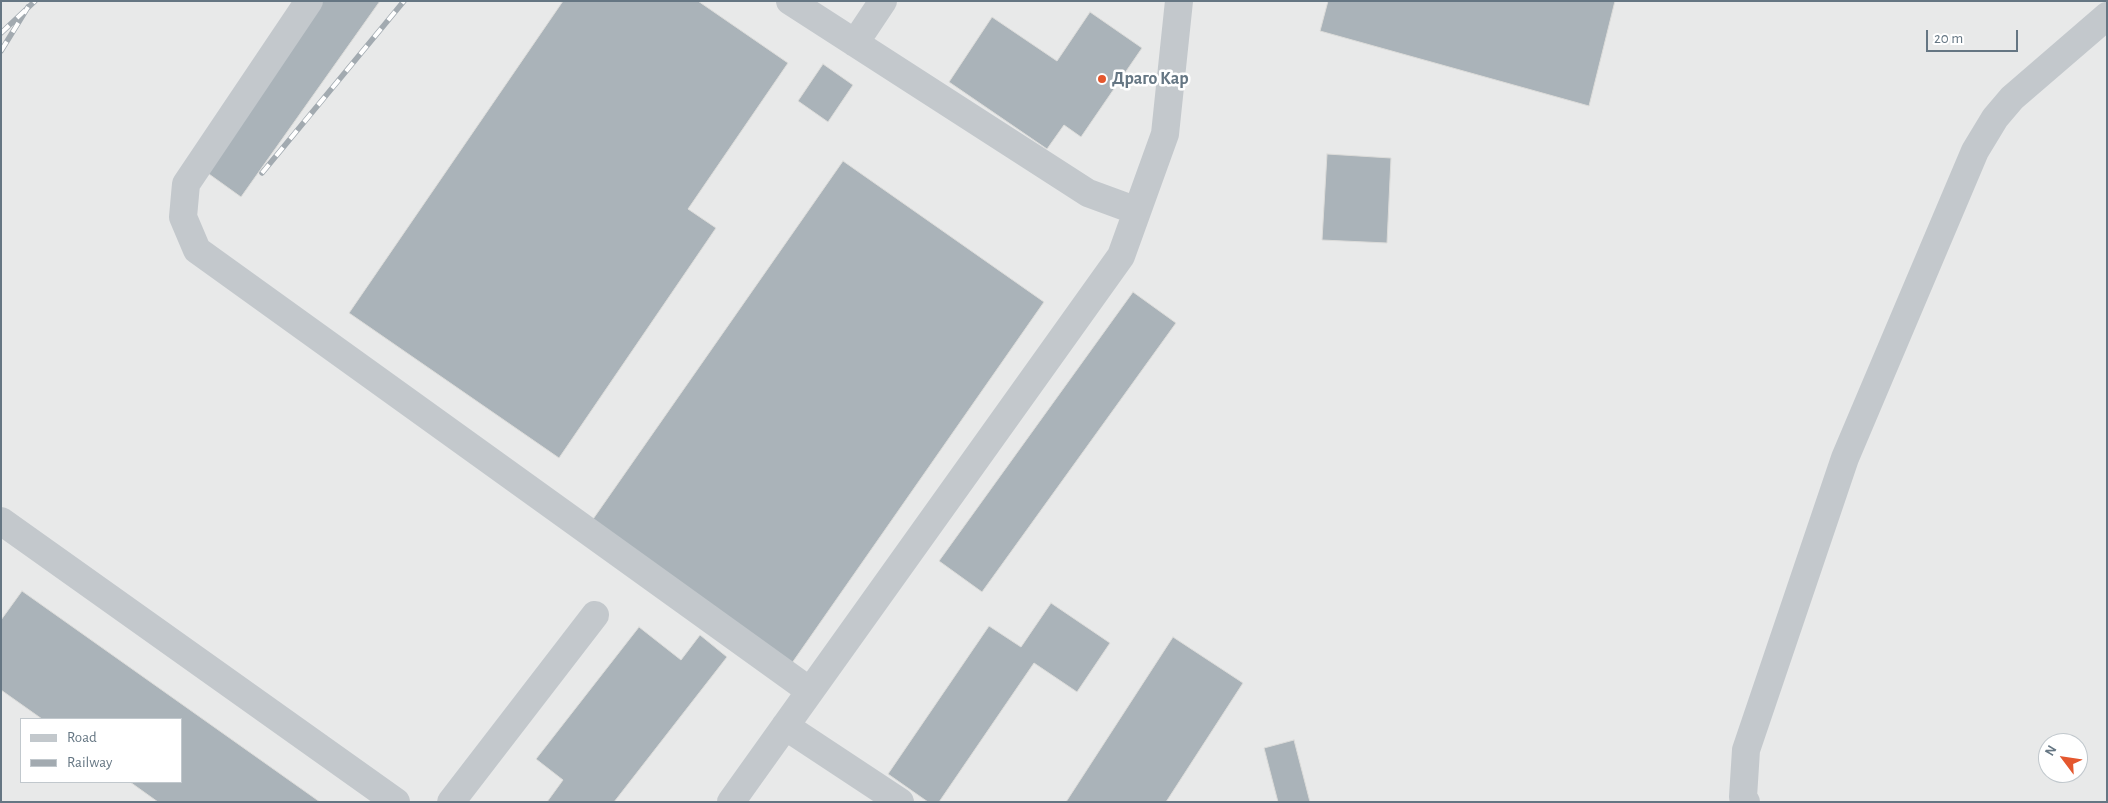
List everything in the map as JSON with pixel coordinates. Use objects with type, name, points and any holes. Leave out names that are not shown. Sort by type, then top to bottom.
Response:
[{"type":"street","points":[[309,1],[186,184],[183,217],[197,250],[810,691]]},
{"type":"street","points":[[790,1],[1088,193],[1137,211]]},
{"type":"street","points":[[855,43],[882,1]]},
{"type":"street","points":[[731,802],[1121,256],[1165,134],[1179,1]]},
{"type":"street","points":[[1746,802],[1743,797],[1746,750],[1846,458],[1975,151],[1995,118],[2012,98],[2107,16]]},
{"type":"street","points":[[1,521],[396,802]]},
{"type":"street","points":[[451,802],[595,615]]},
{"type":"street","points":[[785,726],[900,802]]},
{"type":"shaded area","points":[[1,1],[2107,1],[2107,802],[1,802]]},
{"type":"building","points":[[321,1],[380,1],[241,197],[202,169]]},
{"type":"building","points":[[563,1],[698,1],[788,63],[688,209],[716,228],[559,458],[349,313]]},
{"type":"building","points":[[1328,1],[1615,1],[1589,106],[1320,31]]},
{"type":"building","points":[[1090,12],[1142,48],[1081,137],[1064,125],[1047,149],[949,82],[992,17],[1057,61]]},
{"type":"building","points":[[823,64],[853,85],[828,122],[798,101]]},
{"type":"building","points":[[1327,154],[1391,158],[1387,243],[1322,240]]},
{"type":"building","points":[[843,161],[1044,302],[792,663],[591,522]]},
{"type":"building","points":[[1133,292],[1176,323],[982,592],[939,561]]},
{"type":"building","points":[[22,591],[320,802],[158,802],[131,783],[182,783],[182,718],[41,718],[1,690],[1,620]]},
{"type":"building","points":[[1051,603],[1110,643],[1077,692],[1034,663],[939,802],[928,802],[888,774],[989,626],[1021,647]]},
{"type":"building","points":[[639,627],[681,660],[700,635],[727,657],[614,802],[547,802],[563,780],[536,759]]},
{"type":"building","points":[[1173,637],[1243,683],[1166,802],[1066,802]]},
{"type":"building","points":[[1294,740],[1310,802],[1278,802],[1264,748]]},
{"type":"railway","points":[[1,33],[35,1]]},
{"type":"railway","points":[[262,173],[404,1]]},
{"type":"railway","points":[[1,51],[28,7]]},
{"type":"place","name":"Драго Кар","points":[[1102,79]]}]
